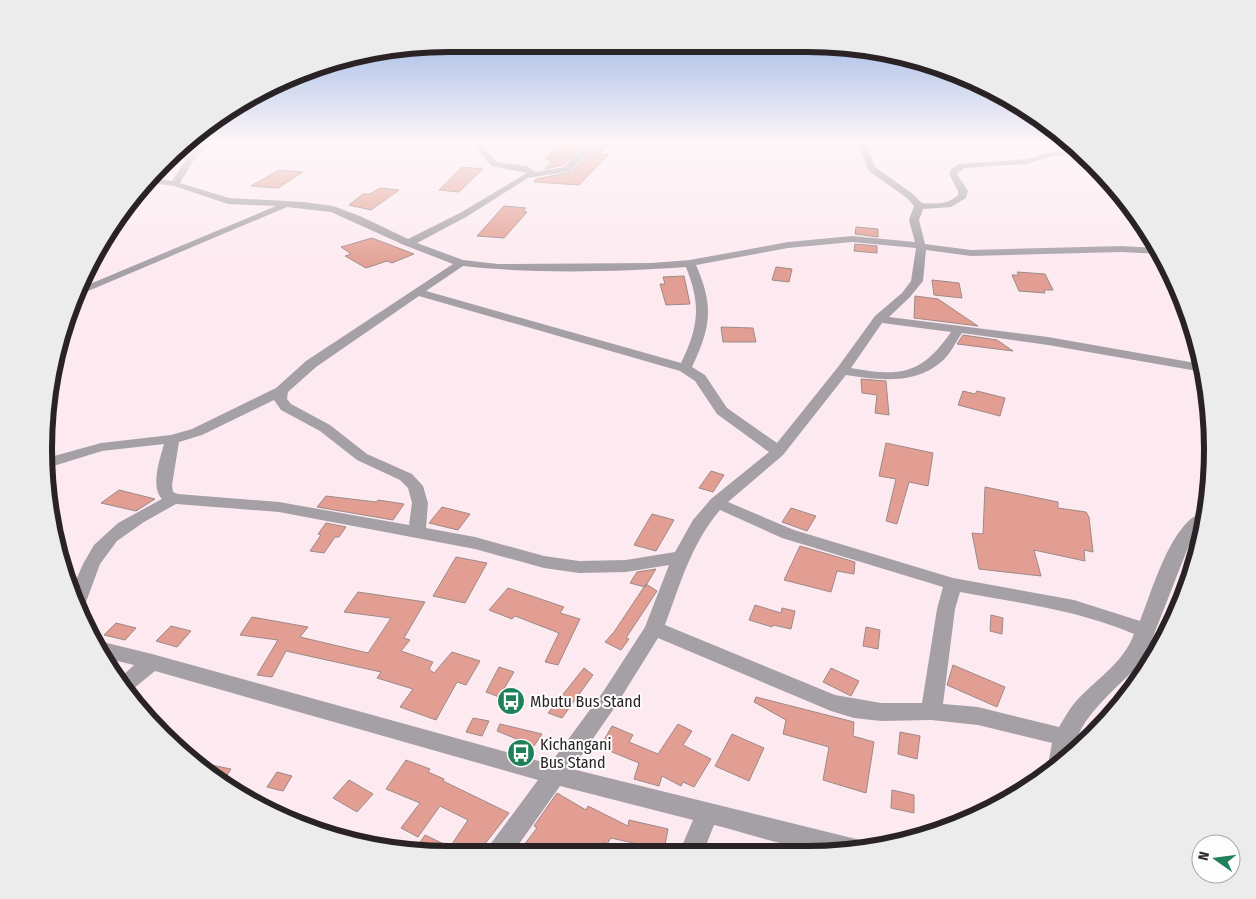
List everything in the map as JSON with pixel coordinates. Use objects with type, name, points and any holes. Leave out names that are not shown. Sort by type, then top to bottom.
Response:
[{"type":"street","points":[[178,185],[228,202],[291,204],[334,209],[408,243],[461,263],[498,267],[651,266],[690,262],[822,241],[885,241],[971,253],[996,254],[1083,250],[1150,251]]},
{"type":"street","points":[[408,243],[463,215],[509,185]]},
{"type":"street","points":[[895,185],[910,196],[919,206],[947,206],[959,200],[963,196],[963,191],[959,185]]},
{"type":"street","points":[[87,289],[291,204]]},
{"type":"street","points":[[504,846],[610,698],[654,629],[681,556],[699,524],[717,503],[778,452],[843,370],[879,320],[906,295],[917,281],[921,246],[914,220],[919,206]]},
{"type":"street","points":[[684,368],[697,343],[705,306],[700,286],[690,262]]},
{"type":"street","points":[[52,461],[102,447],[172,439],[197,432],[280,391],[311,364],[461,263]]},
{"type":"street","points":[[416,292],[684,368],[700,378],[722,411],[778,452]]},
{"type":"street","points":[[879,320],[1048,341],[1195,367]]},
{"type":"street","points":[[843,370],[888,376],[903,376],[916,372],[936,360],[959,329]]},
{"type":"street","points":[[280,391],[280,399],[286,407],[325,428],[362,457],[406,477],[415,486],[420,503],[417,534]]},
{"type":"street","points":[[172,439],[164,485],[166,494],[174,499],[279,507],[417,534],[475,543],[544,562],[579,567],[626,566],[681,556]]},
{"type":"street","points":[[80,593],[90,565],[106,541],[132,520],[174,499]]},
{"type":"street","points":[[717,503],[788,534],[953,584],[1074,608],[1117,620],[1145,631]]},
{"type":"street","points":[[1061,754],[1064,737],[1085,705],[1118,675],[1145,655],[1145,631],[1180,544],[1192,526],[1197,523]]},
{"type":"street","points":[[931,711],[946,609],[953,584]]},
{"type":"street","points":[[654,629],[718,654],[831,703],[854,709],[881,712],[931,711],[978,716],[1064,737]]},
{"type":"street","points":[[108,651],[554,775],[839,845]]},
{"type":"street","points":[[128,682],[152,662]]},
{"type":"street","points":[[694,846],[707,813]]},
{"type":"building","points":[[253,185],[283,185],[278,188],[251,186]]},
{"type":"building","points":[[444,185],[466,185],[459,192],[439,190]]},
{"type":"building","points":[[380,188],[399,190],[371,210],[349,205],[363,194],[370,194]]},
{"type":"building","points":[[504,206],[526,208],[523,211],[527,212],[504,238],[477,236]]},
{"type":"building","points":[[856,227],[878,229],[878,237],[855,234]]},
{"type":"building","points":[[372,238],[414,254],[392,263],[387,261],[366,268],[345,256],[351,254],[341,247]]},
{"type":"building","points":[[855,244],[877,246],[877,253],[854,251]]},
{"type":"building","points":[[776,267],[792,269],[789,282],[772,280]]},
{"type":"building","points":[[1017,272],[1045,274],[1053,290],[1044,290],[1045,293],[1019,291],[1012,275],[1019,275]]},
{"type":"building","points":[[684,276],[690,304],[666,305],[660,284],[665,284],[663,277]]},
{"type":"building","points":[[932,280],[959,283],[962,298],[934,295]]},
{"type":"building","points":[[915,296],[938,299],[978,326],[914,318]]},
{"type":"building","points":[[721,327],[753,328],[756,342],[723,342]]},
{"type":"building","points":[[963,335],[997,340],[1013,351],[957,344]]},
{"type":"building","points":[[861,379],[886,381],[889,415],[875,413],[877,395],[862,393]]},
{"type":"building","points":[[963,391],[975,394],[977,391],[1005,398],[1000,416],[958,405]]},
{"type":"building","points":[[886,443],[933,453],[928,486],[909,482],[897,524],[886,521],[896,479],[879,476]]},
{"type":"building","points":[[711,471],[724,475],[713,492],[699,488]]},
{"type":"building","points":[[985,487],[1058,502],[1058,508],[1086,512],[1089,517],[1093,552],[1084,550],[1085,561],[1034,550],[1041,576],[979,569],[972,533],[983,534]]},
{"type":"building","points":[[119,490],[155,499],[136,511],[101,503]]},
{"type":"building","points":[[326,496],[404,504],[393,520],[317,507]]},
{"type":"building","points":[[442,507],[470,514],[458,530],[429,523]]},
{"type":"building","points":[[791,508],[816,516],[807,531],[782,522]]},
{"type":"building","points":[[652,514],[674,520],[656,551],[634,545]]},
{"type":"building","points":[[326,523],[346,527],[339,537],[335,537],[324,553],[310,551],[321,535],[318,534]]},
{"type":"building","points":[[800,546],[855,562],[854,574],[837,571],[831,592],[784,580]]},
{"type":"building","points":[[456,557],[487,563],[465,603],[433,596]]},
{"type":"building","points":[[656,569],[645,587],[630,583],[637,572]]},
{"type":"building","points":[[646,584],[657,591],[626,638],[629,639],[621,650],[605,642],[614,632]]},
{"type":"building","points":[[508,588],[564,607],[560,613],[580,619],[558,665],[545,662],[559,633],[515,616],[512,619],[489,610]]},
{"type":"building","points":[[358,592],[425,602],[404,638],[410,640],[401,651],[433,662],[429,669],[434,673],[452,652],[480,661],[466,685],[457,682],[436,720],[400,707],[413,689],[377,678],[381,672],[286,651],[272,677],[257,675],[278,640],[240,635],[252,617],[308,627],[300,637],[368,653],[391,618],[344,612]]},
{"type":"building","points":[[755,605],[781,613],[782,608],[795,611],[791,629],[773,625],[772,627],[749,620]]},
{"type":"building","points":[[991,615],[1003,618],[1002,634],[990,631]]},
{"type":"building","points":[[116,623],[136,628],[125,640],[104,635]]},
{"type":"building","points":[[171,626],[191,631],[177,647],[156,641]]},
{"type":"building","points":[[866,627],[880,630],[878,649],[863,646]]},
{"type":"building","points":[[953,665],[1005,687],[997,707],[947,685]]},
{"type":"building","points":[[499,667],[514,672],[499,697],[486,692]]},
{"type":"building","points":[[584,668],[593,675],[562,718],[548,713]]},
{"type":"building","points":[[831,668],[859,681],[851,696],[823,682]]},
{"type":"building","points":[[756,697],[854,722],[853,736],[874,742],[866,793],[823,780],[829,747],[783,734],[786,720],[754,702]]},
{"type":"building","points":[[473,718],[489,721],[482,736],[466,732]]},
{"type":"building","points":[[500,724],[542,734],[534,746],[497,731]]},
{"type":"building","points":[[678,724],[692,731],[683,745],[711,759],[694,787],[683,782],[681,786],[662,776],[659,786],[634,779],[639,763],[600,747],[612,726],[633,735],[629,742],[658,754]]},
{"type":"building","points":[[900,732],[920,736],[917,759],[898,754]]},
{"type":"building","points":[[732,734],[764,748],[749,781],[715,766]]},
{"type":"building","points":[[406,760],[430,769],[428,772],[444,779],[443,781],[509,813],[483,846],[451,846],[468,820],[440,806],[418,837],[401,828],[420,803],[386,789]]},
{"type":"building","points":[[209,765],[231,769],[226,777]]},
{"type":"building","points":[[277,772],[292,776],[283,791],[267,787]]},
{"type":"building","points":[[349,780],[373,794],[357,812],[333,798]]},
{"type":"building","points":[[892,790],[914,795],[914,813],[891,808]]},
{"type":"building","points":[[557,793],[586,810],[588,806],[628,826],[629,820],[668,829],[665,846],[646,846],[611,838],[607,844],[603,842],[600,846],[523,846],[537,828],[534,826]]},
{"type":"building","points":[[425,835],[448,846],[418,845]]},
{"type":"place","name":"Mbutu Bus Stand","points":[[511,701]]},
{"type":"place","name":"Kichangani Bus Stand","points":[[521,753]]}]
